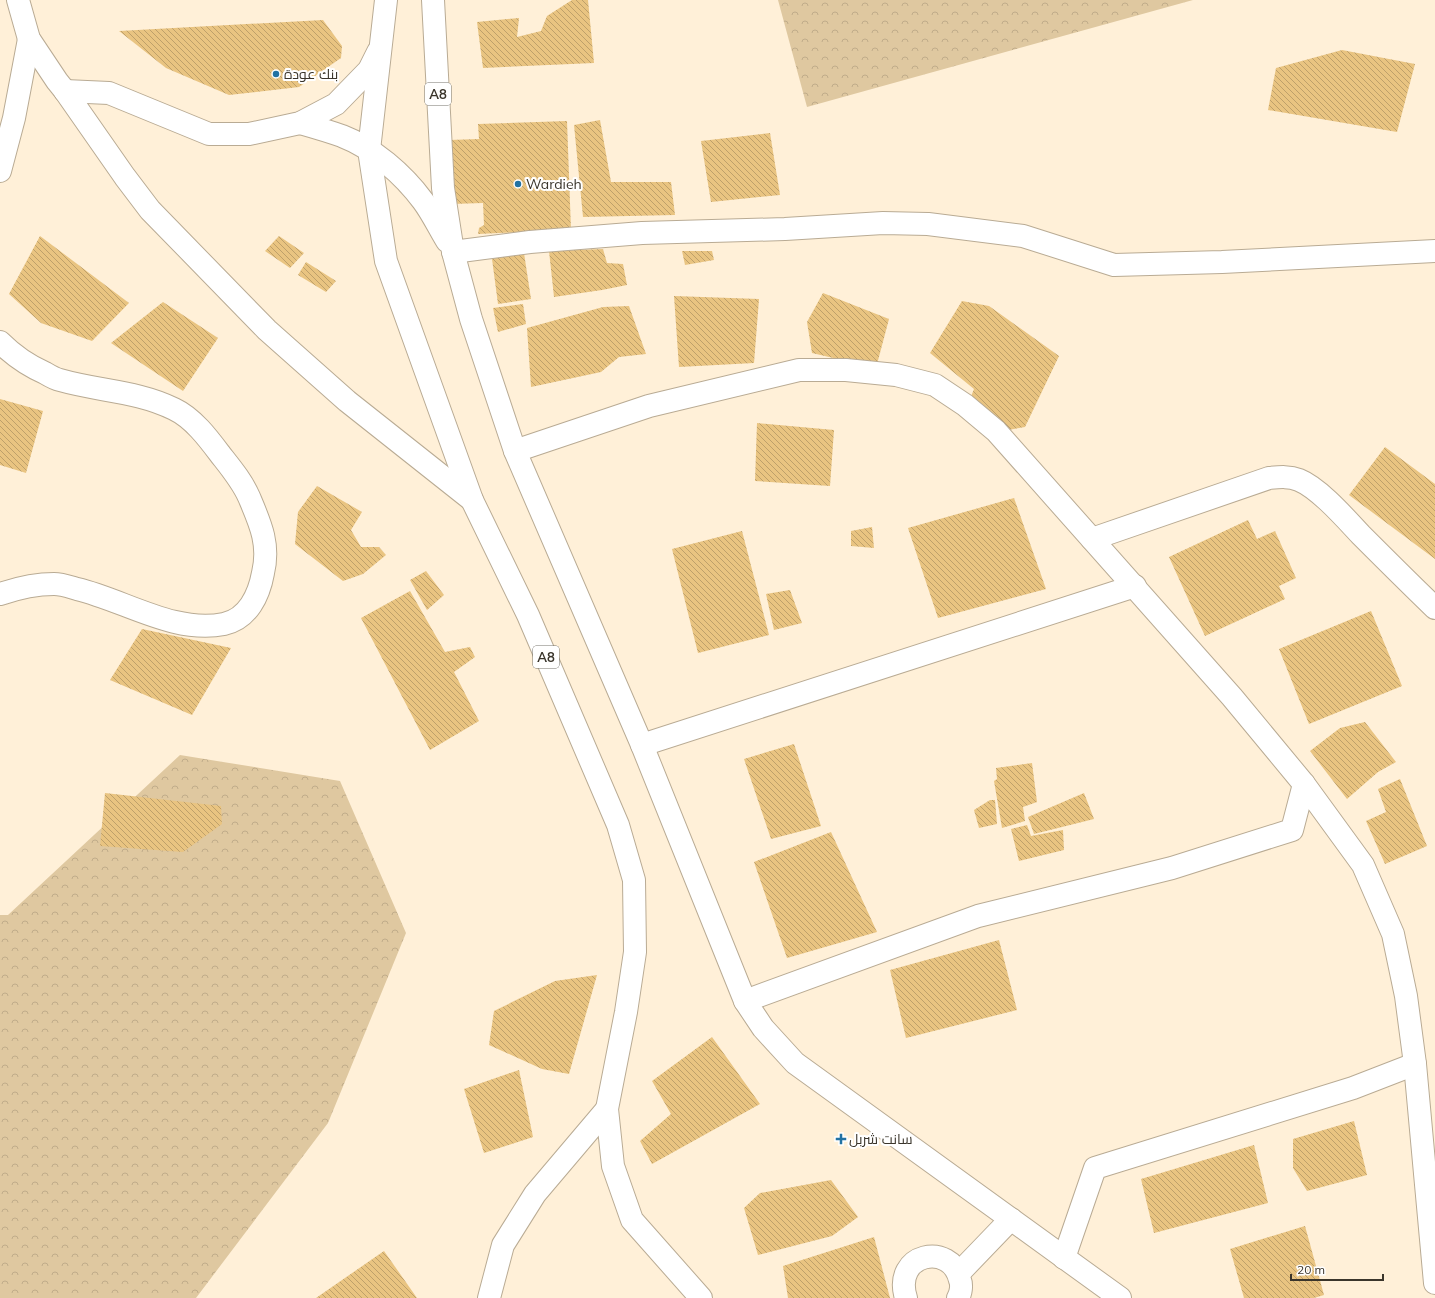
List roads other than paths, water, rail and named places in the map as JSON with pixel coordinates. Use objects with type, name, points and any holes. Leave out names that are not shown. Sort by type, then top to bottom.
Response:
[{"type":"main road","points":[[18,0],[29,39],[57,82],[150,210],[267,330],[347,401],[472,500]]},
{"type":"main road","name":"A8","points":[[386,0],[369,150],[386,261],[472,500],[528,615],[618,825],[634,880],[635,952],[626,1012],[607,1109],[613,1166],[632,1220],[701,1298]]},
{"type":"main road","name":"A8","points":[[433,0],[443,188],[453,252]]},
{"type":"main road","points":[[0,171],[14,118],[29,39]]},
{"type":"main road","points":[[65,91],[109,93],[210,134],[249,134],[300,123],[336,104],[369,70],[380,49]]},
{"type":"main road","points":[[300,123],[342,136],[369,150],[390,166],[411,186],[424,202],[453,252],[471,319],[515,452],[642,745],[745,1001],[763,1028],[795,1063],[1120,1298]]},
{"type":"main road","points":[[453,252],[530,242],[642,232],[784,229],[883,223],[928,224],[1023,236],[1114,265],[1238,261],[1435,251]]},
{"type":"main road","points":[[0,342],[13,355],[28,365],[60,380],[140,396],[175,409],[193,422],[244,485],[261,526],[266,549],[266,564],[256,598],[242,617],[224,624],[199,625],[177,623],[90,592],[56,584],[18,588],[0,594]]},
{"type":"main road","points":[[515,452],[649,406],[799,370],[846,370],[896,375],[935,385],[965,405],[996,431],[1232,697],[1304,784],[1363,865],[1393,934],[1406,996],[1415,1064],[1435,1283]]},
{"type":"main road","points":[[1092,539],[1269,478],[1285,477],[1300,481],[1316,491],[1334,507],[1435,608]]},
{"type":"main road","points":[[642,745],[1134,586]]},
{"type":"main road","points":[[745,1001],[978,916],[1172,868],[1292,830],[1304,784]]},
{"type":"main road","points":[[1064,1258],[1095,1168],[1353,1088],[1415,1064]]},
{"type":"main road","points":[[489,1298],[503,1245],[535,1194],[607,1109]]},
{"type":"main road","points":[[959,1272],[1011,1219]]},
{"type":"main road","points":[[906,1298],[903,1288],[904,1276],[910,1266],[919,1259],[930,1256],[942,1258],[952,1263],[959,1272],[961,1284],[960,1295],[958,1298]]},
{"type":"place","name":"بنك عودة","points":[[276,74]]},
{"type":"place","name":"Wardieh","points":[[518,184]]},
{"type":"place","name":"سانت شربل","points":[[841,1139]]}]
